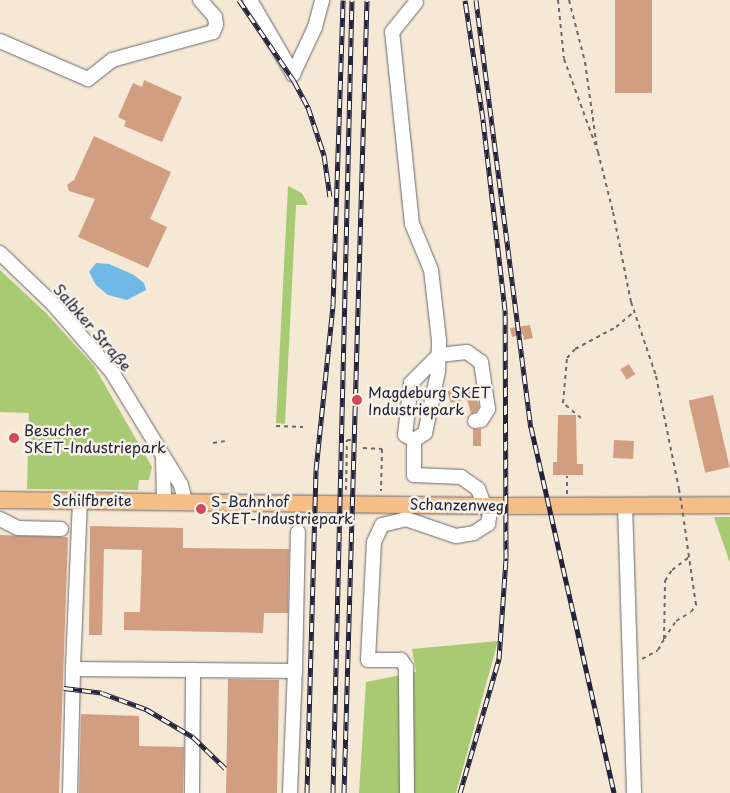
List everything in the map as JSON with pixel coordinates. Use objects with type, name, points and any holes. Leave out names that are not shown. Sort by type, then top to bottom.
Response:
[{"type":"main road","name":"Schilfbreite","points":[[0,500],[184,500]]},
{"type":"main road","name":"Schanzenweg","points":[[184,500],[487,506],[730,504]]},
{"type":"street","points":[[0,41],[88,79],[112,60],[213,32],[216,25],[215,17],[200,0]]},
{"type":"street","points":[[250,0],[293,74],[315,27],[322,0]]},
{"type":"street","points":[[414,440],[425,433],[439,355],[432,270],[412,224],[392,32],[416,2]]},
{"type":"street","name":"Salbker Straße","points":[[0,253],[58,309],[112,372],[184,490],[184,500]]},
{"type":"street","points":[[414,440],[405,435],[412,383],[439,355],[467,352],[481,362],[488,409],[482,420],[475,421]]},
{"type":"street","points":[[407,793],[406,668],[401,660],[368,660],[374,542],[382,526],[406,520],[456,536],[474,533],[488,524],[487,506],[478,489],[461,477],[414,475],[414,440]]},
{"type":"street","name":"Salbker Straße","points":[[163,458],[164,501]]},
{"type":"street","points":[[70,793],[80,500]]},
{"type":"street","points":[[625,505],[634,793]]},
{"type":"street","points":[[0,519],[18,528],[61,529]]},
{"type":"street","points":[[290,793],[298,532]]},
{"type":"street","points":[[73,669],[295,671]]},
{"type":"street","points":[[192,793],[194,670]]},
{"type":"path","points":[[558,0],[564,59],[598,152]]},
{"type":"path","points":[[569,0],[585,62],[598,152],[634,312],[656,376],[679,489],[696,605],[691,612],[676,621],[658,650],[646,658],[630,660]]},
{"type":"path","points":[[581,418],[567,409],[563,393],[567,358],[575,349],[616,327],[634,312]]},
{"type":"path","points":[[276,426],[304,427]]},
{"type":"path","points":[[346,495],[347,440],[351,440]]},
{"type":"path","points":[[214,442],[225,441]]},
{"type":"path","points":[[363,448],[382,449],[381,496]]},
{"type":"path","points":[[567,476],[567,495]]},
{"type":"path","points":[[664,639],[665,581],[672,570],[689,557]]},
{"type":"green space","points":[[288,186],[302,193],[308,205],[296,205],[285,424],[276,423]]},
{"type":"green space","points":[[0,270],[47,314],[94,366],[152,467],[149,480],[139,480],[138,490],[27,489],[29,413],[0,412]]},
{"type":"green space","points":[[714,517],[730,517],[730,563]]},
{"type":"green space","points":[[498,641],[456,793],[359,793],[366,682],[416,672],[412,649]]},
{"type":"water","points":[[96,263],[109,264],[134,275],[144,283],[146,290],[127,300],[108,295],[96,285],[89,272]]},
{"type":"building","points":[[615,0],[652,0],[652,93],[615,93]]},
{"type":"building","points":[[144,80],[182,97],[162,142],[124,126],[126,121],[118,117],[133,83],[142,87]]},
{"type":"building","points":[[94,136],[171,172],[150,219],[167,227],[148,268],[78,237],[95,199],[69,191],[67,185],[74,180]]},
{"type":"building","points":[[530,325],[533,338],[524,340],[523,334],[512,337],[510,328]]},
{"type":"building","points":[[629,364],[635,374],[627,379],[620,369]]},
{"type":"building","points":[[474,386],[479,407],[476,412],[471,414],[467,399],[451,403],[447,391]]},
{"type":"building","points":[[713,395],[730,467],[705,473],[689,401]]},
{"type":"building","points":[[558,415],[576,415],[577,464],[583,464],[583,475],[553,475],[553,462],[557,462]]},
{"type":"building","points":[[473,429],[481,429],[481,446],[473,446]]},
{"type":"building","points":[[614,440],[634,441],[633,459],[613,458]]},
{"type":"building","points":[[90,526],[183,528],[183,548],[289,549],[288,613],[264,613],[263,633],[124,630],[124,612],[140,612],[142,550],[104,549],[102,635],[89,635]]},
{"type":"building","points":[[0,535],[68,537],[59,793],[0,793]]},
{"type":"building","points":[[228,679],[279,680],[277,793],[226,793]]},
{"type":"building","points":[[81,714],[139,716],[139,746],[184,747],[183,793],[79,793]]},
{"type":"railway","points":[[239,0],[294,81],[308,107],[324,155],[330,197]]},
{"type":"railway","points":[[307,793],[316,470],[333,305],[343,0]]},
{"type":"railway","points":[[333,793],[352,0]]},
{"type":"railway","points":[[344,793],[367,0]]},
{"type":"railway","points":[[460,793],[499,659],[506,558],[505,310],[483,119],[465,0]]},
{"type":"railway","points":[[476,0],[531,427],[614,793]]},
{"type":"railway","points":[[64,688],[102,693],[146,709],[193,737],[225,768]]},
{"type":"place","name":"Magdeburg SKET Industriepark","points":[[357,400]]},
{"type":"place","name":"Besucher SKET-Industriepark","points":[[14,438]]},
{"type":"place","name":"S-Bahnhof SKET-Industriepark","points":[[201,509]]}]
